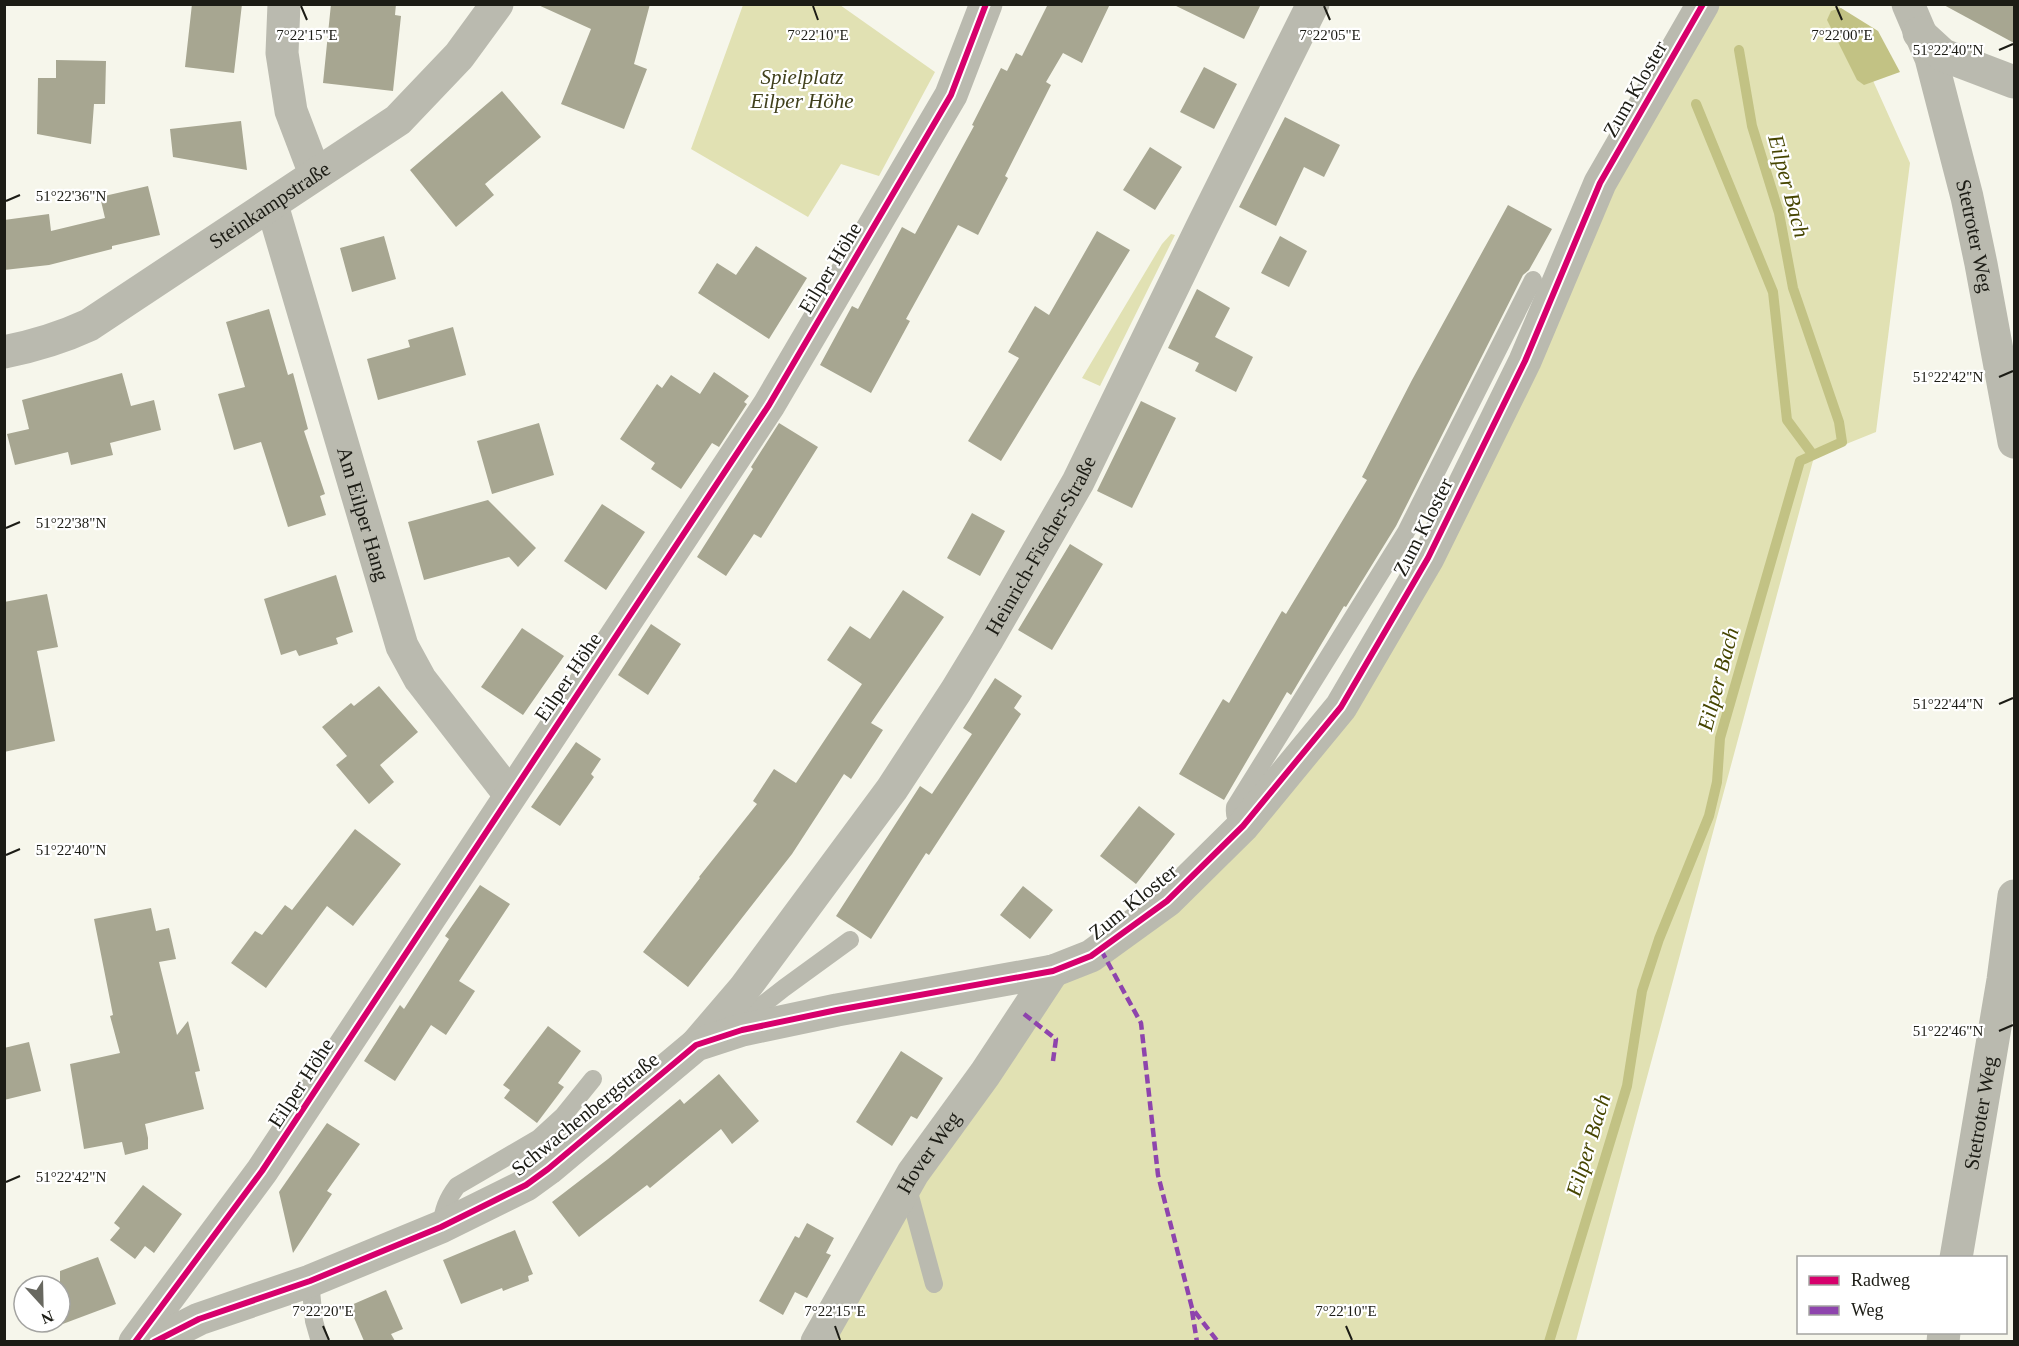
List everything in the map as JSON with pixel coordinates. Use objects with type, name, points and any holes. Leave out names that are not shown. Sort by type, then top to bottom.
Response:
[{"type":"street","points":[[284,4],[282,53],[291,111],[315,174]]},
{"type":"street","name":"Steinkampstraße","points":[[4,352],[55,340],[89,325],[398,120],[459,56],[496,4]]},
{"type":"street","name":"Eilper Höhe","points":[[135,1341],[262,1171],[769,405],[951,95],[986,4]]},
{"type":"street","name":"Heinrich-Fischer-Straße","points":[[708,1042],[744,989],[885,798],[987,640],[1078,482],[1313,4]]},
{"type":"street","name":"Zum Kloster","points":[[1053,971],[1091,956],[1167,901],[1243,826],[1341,707],[1428,558],[1525,360],[1600,183],[1704,4]]},
{"type":"street","points":[[1886,4],[1914,19],[1943,55],[2014,82]]},
{"type":"street","name":"Stetroter Weg","points":[[1914,19],[1931,58],[1967,197],[2014,442]]},
{"type":"street","name":"Am Eilper Hang","points":[[272,204],[402,646],[420,679],[510,795]]},
{"type":"street","name":"Stetroter Weg","points":[[1956,1256],[2003,980],[2014,896]]},
{"type":"street","name":"Schwachenbergstraße","points":[[154,1341],[199,1319],[310,1281],[441,1227],[526,1185],[708,1042],[742,1030],[837,1010],[1053,971]]},
{"type":"street","name":"Hover Weg","points":[[817,1341],[907,1184],[985,1074],[1053,971]]},
{"type":"lane","points":[[1243,826],[1234,814],[1235,807],[1406,532],[1533,280]]},
{"type":"lane","points":[[708,1042],[850,940]]},
{"type":"lane","points":[[441,1227],[443,1210],[457,1186],[539,1138],[563,1116],[593,1079]]},
{"type":"lane","points":[[907,1184],[934,1284]]},
{"type":"lane","points":[[310,1281],[314,1321],[320,1341]]},
{"type":"green space","name":"Spielplatz Eilper Höhe","points":[[743,5],[840,5],[935,72],[879,176],[841,164],[808,217],[691,149]]},
{"type":"green space","points":[[1703,5],[1839,5],[1910,163],[1876,432],[1814,457],[1576,1341],[817,1342],[1053,971],[1091,956],[1341,707]]},
{"type":"green space","points":[[1171,234],[1175,235],[1100,386],[1082,378],[1162,244]]},
{"type":"shaded area","points":[[1841,8],[1878,31],[1900,72],[1864,85],[1857,80],[1827,20],[1831,11]]},
{"type":"building","points":[[192,4],[242,4],[234,73],[185,67]]},
{"type":"building","points":[[331,4],[396,4],[395,15],[401,16],[393,91],[323,83]]},
{"type":"building","points":[[536,4],[650,4],[634,64],[647,69],[624,129],[561,104],[591,29]]},
{"type":"building","points":[[1048,4],[1110,4],[1082,63],[1063,53],[1046,82],[1051,85],[1005,176],[1008,178],[978,235],[958,225],[906,319],[910,321],[871,393],[820,365],[852,306],[858,309],[902,227],[915,234],[974,126],[972,125],[1001,68],[1007,71],[1016,53],[1022,56]]},
{"type":"building","points":[[1172,4],[1261,4],[1244,39]]},
{"type":"building","points":[[1942,4],[2014,4],[2014,43]]},
{"type":"building","points":[[56,60],[106,61],[105,104],[94,104],[91,144],[37,134],[38,78],[56,78]]},
{"type":"building","points":[[1204,67],[1237,84],[1214,129],[1180,112]]},
{"type":"building","points":[[502,91],[541,137],[485,184],[494,195],[456,227],[410,170]]},
{"type":"building","points":[[1285,117],[1340,145],[1324,177],[1304,167],[1276,226],[1239,207]]},
{"type":"building","points":[[241,121],[247,170],[173,157],[170,129]]},
{"type":"building","points":[[1150,147],[1182,167],[1155,210],[1123,190]]},
{"type":"building","points":[[148,186],[160,235],[112,246],[112,249],[49,265],[4,270],[4,220],[49,214],[51,231],[105,218],[100,197]]},
{"type":"building","points":[[1508,205],[1552,229],[1529,270],[1523,275],[1396,526],[1346,607],[1344,606],[1291,695],[1287,692],[1224,800],[1179,774],[1223,699],[1229,703],[1282,611],[1286,614],[1367,480],[1362,477],[1412,380]]},
{"type":"building","points":[[1097,231],[1130,250],[1001,461],[968,441],[1019,358],[1008,352],[1035,306],[1049,315]]},
{"type":"building","points":[[384,236],[396,279],[352,292],[340,248]]},
{"type":"building","points":[[1280,236],[1307,251],[1289,287],[1261,273]]},
{"type":"building","points":[[756,246],[807,278],[769,339],[698,293],[717,263],[736,275]]},
{"type":"building","points":[[1197,289],[1230,308],[1215,337],[1253,357],[1236,392],[1195,371],[1199,363],[1168,348]]},
{"type":"building","points":[[269,309],[288,375],[293,373],[308,429],[304,431],[325,494],[320,496],[326,515],[288,527],[261,442],[234,450],[218,394],[245,387],[226,322]]},
{"type":"building","points":[[453,327],[466,375],[378,400],[367,359],[410,347],[408,340]]},
{"type":"building","points":[[714,372],[749,396],[744,402],[747,404],[719,447],[712,443],[681,489],[651,469],[655,463],[620,439],[657,384],[662,388],[671,375],[700,394]]},
{"type":"building","points":[[122,373],[131,406],[154,400],[161,430],[110,443],[113,455],[71,465],[68,452],[15,465],[7,434],[29,429],[22,400]]},
{"type":"building","points":[[1141,401],[1176,418],[1132,508],[1097,491]]},
{"type":"building","points":[[539,423],[554,475],[492,494],[477,441]]},
{"type":"building","points":[[779,423],[818,447],[761,538],[754,534],[726,576],[697,557],[753,469],[751,467]]},
{"type":"building","points":[[488,500],[536,548],[518,567],[509,557],[424,580],[408,522]]},
{"type":"building","points":[[602,504],[645,532],[606,590],[564,561]]},
{"type":"building","points":[[972,513],[1005,531],[980,576],[947,558]]},
{"type":"building","points":[[1070,544],[1103,564],[1052,650],[1018,630]]},
{"type":"building","points":[[336,575],[353,632],[336,638],[338,644],[299,656],[296,650],[281,655],[264,599]]},
{"type":"building","points":[[903,590],[944,617],[871,723],[883,730],[851,779],[844,774],[792,854],[688,987],[643,952],[757,804],[753,801],[774,769],[796,783],[862,684],[827,660],[850,626],[870,639]]},
{"type":"building","points":[[47,594],[58,647],[37,651],[55,741],[4,752],[4,602]]},
{"type":"building","points":[[651,624],[681,644],[648,695],[618,675]]},
{"type":"building","points":[[522,628],[564,656],[523,715],[481,687]]},
{"type":"building","points":[[995,678],[1022,696],[1014,708],[1021,714],[929,855],[926,853],[871,939],[836,916],[920,786],[932,794],[972,734],[963,728]]},
{"type":"building","points":[[379,686],[418,732],[380,765],[394,782],[369,804],[336,765],[347,756],[322,727],[351,703],[354,706]]},
{"type":"building","points":[[576,742],[601,759],[591,774],[594,777],[560,826],[531,807]]},
{"type":"building","points":[[1139,806],[1175,834],[1136,884],[1100,856]]},
{"type":"building","points":[[355,829],[401,864],[353,926],[327,906],[266,988],[231,963],[255,931],[262,935],[285,905],[292,910]]},
{"type":"building","points":[[480,885],[510,904],[459,981],[475,991],[446,1035],[431,1025],[395,1081],[364,1061],[400,1005],[404,1009],[449,939],[445,936]]},
{"type":"building","points":[[1023,886],[1053,910],[1030,939],[1000,915]]},
{"type":"building","points":[[151,908],[156,931],[169,928],[176,959],[159,962],[177,1035],[188,1021],[200,1071],[195,1072],[204,1109],[145,1124],[148,1149],[125,1155],[122,1142],[84,1149],[70,1064],[120,1053],[110,1016],[113,1015],[94,919]]},
{"type":"building","points":[[548,1026],[581,1051],[558,1083],[564,1087],[537,1123],[504,1098],[510,1090],[503,1085]]},
{"type":"building","points":[[29,1042],[41,1091],[4,1100],[4,1048]]},
{"type":"building","points":[[901,1051],[943,1078],[917,1119],[911,1116],[892,1146],[856,1122]]},
{"type":"building","points":[[719,1074],[759,1121],[732,1144],[721,1129],[650,1188],[647,1185],[579,1237],[552,1202],[680,1099],[684,1104]]},
{"type":"building","points":[[327,1123],[360,1144],[327,1191],[332,1194],[293,1253],[279,1192]]},
{"type":"building","points":[[143,1185],[182,1214],[154,1253],[145,1246],[135,1259],[110,1240],[120,1228],[114,1223]]},
{"type":"building","points":[[807,1223],[834,1238],[826,1253],[831,1255],[807,1298],[795,1292],[783,1315],[759,1301],[795,1236],[799,1238]]},
{"type":"building","points":[[515,1230],[533,1274],[528,1276],[529,1281],[503,1291],[502,1288],[461,1304],[443,1260]]},
{"type":"building","points":[[98,1257],[116,1304],[72,1320],[72,1274],[60,1274],[60,1271]]},
{"type":"building","points":[[386,1290],[403,1329],[391,1334],[395,1341],[364,1341],[349,1306]]},
{"type":"waterway","name":"Eilper Bach","points":[[1549,1342],[1627,1086],[1642,991],[1659,939],[1709,816],[1717,782],[1720,738],[1800,461],[1842,442],[1839,422],[1793,288],[1779,213],[1752,126],[1739,50]]},
{"type":"waterway","points":[[1696,104],[1773,292],[1787,420],[1813,455]]},
{"type":"marked path","points":[[1101,950],[1141,1023],[1158,1175],[1192,1308],[1218,1342]]},
{"type":"marked path","points":[[1024,1014],[1056,1039],[1053,1061]]},
{"type":"marked path","points":[[1192,1311],[1197,1342]]},
{"type":"cycle path","points":[[135,1342],[262,1171],[769,405],[951,95],[986,4]]},
{"type":"cycle path","points":[[154,1342],[199,1319],[310,1281],[441,1227],[526,1185],[696,1045],[742,1030],[837,1010],[1053,971],[1091,956],[1167,901],[1243,826],[1341,707],[1428,558],[1525,361],[1600,183],[1703,4]]}]
